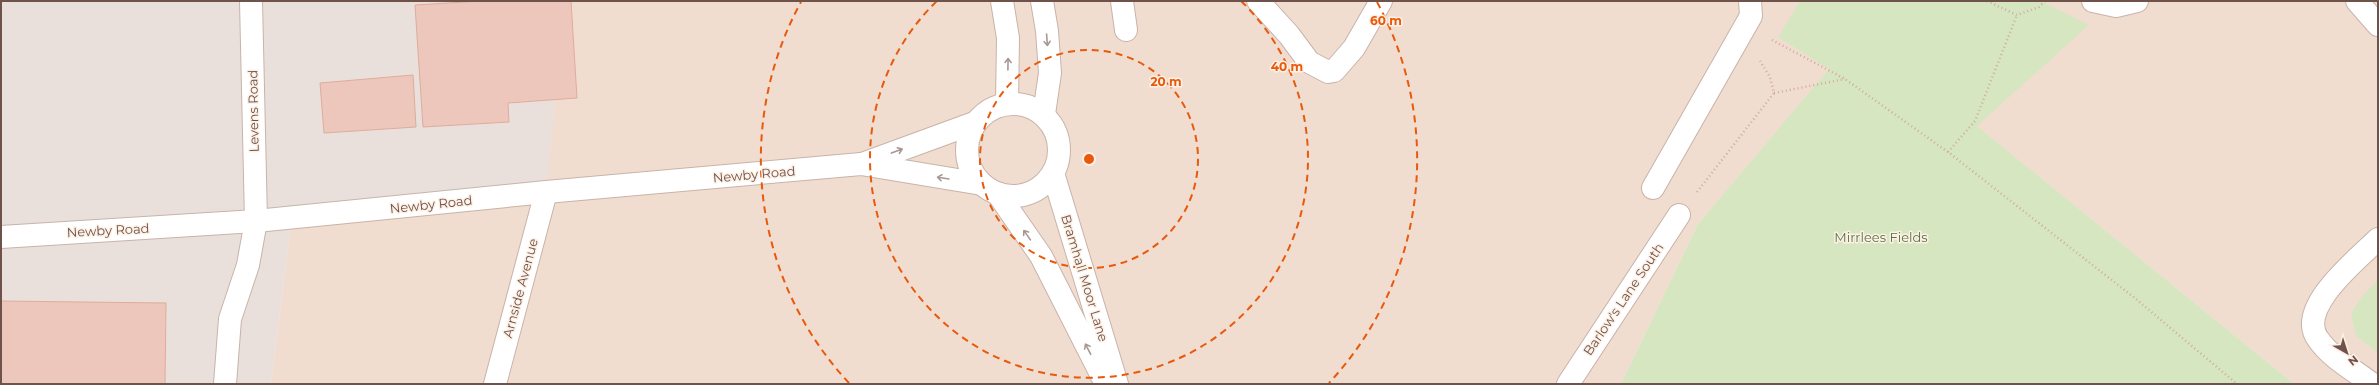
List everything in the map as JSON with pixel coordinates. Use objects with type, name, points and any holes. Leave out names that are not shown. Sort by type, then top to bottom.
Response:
[{"type":"street","name":"Levens Road","points":[[225,384],[230,318],[248,265],[256,221],[251,1]]},
{"type":"street","points":[[1002,1],[1008,38],[1007,103]]},
{"type":"street","points":[[1042,1],[1047,31],[1050,73],[1044,114]]},
{"type":"street","points":[[1122,1],[1126,30]]},
{"type":"street","points":[[1258,1],[1290,35],[1309,62],[1328,72],[1334,72],[1354,48],[1381,1]]},
{"type":"street","points":[[1653,188],[1724,68],[1751,16],[1750,1]]},
{"type":"street","points":[[2093,1],[2116,6],[2137,1]]},
{"type":"street","points":[[2357,1],[2378,25]]},
{"type":"street","points":[[1007,103],[1036,108],[1044,114],[1054,127],[1059,142],[1059,157],[1053,173],[1041,187],[1026,194],[1011,197],[990,189],[972,172],[966,155],[967,138],[974,123],[985,111],[1007,103]]},
{"type":"street","name":"Newby Road","points":[[1,237],[256,221],[546,192],[861,164],[974,123]]},
{"type":"street","name":"Newby Road","points":[[861,164],[990,189]]},
{"type":"street","name":"Bramhall Moor Lane","points":[[1053,173],[1117,384]]},
{"type":"street","name":"Bramhall Moor Lane","points":[[990,189],[1041,256],[1106,384]]},
{"type":"street","name":"Arnside Avenue","points":[[495,384],[546,192]]},
{"type":"street","name":"Barlow's Lane South","points":[[1568,384],[1680,215]]},
{"type":"street","points":[[2372,384],[2331,353],[2317,338],[2314,323],[2317,307],[2325,291],[2378,239]]},
{"type":"path","points":[[1987,1],[1998,8],[2017,15],[2039,7],[2044,1]]},
{"type":"path","points":[[1948,152],[1975,121],[2017,15]]},
{"type":"path","points":[[1741,35],[1845,79],[1948,152],[2136,299],[2237,384]]},
{"type":"path","points":[[1741,35],[1770,77],[1774,93]]},
{"type":"path","points":[[1680,215],[1774,93],[1845,79]]},
{"type":"shaded area","points":[[1,1],[565,1],[546,192],[292,217],[271,384],[1,384]]},
{"type":"shaded area","points":[[565,1],[2378,1],[2378,384],[2294,384],[1861,32],[1698,224],[1621,384],[271,384],[292,217]]},
{"type":"green space","name":"Mirrlees Fields","points":[[1800,1],[2041,1],[2089,25],[1977,126],[2294,384],[1621,384],[1698,224],[1829,69],[1778,37]]},
{"type":"green space","points":[[2378,280],[2378,353],[2356,336],[2351,314],[2362,296]]},
{"type":"building","points":[[481,1],[571,1],[577,98],[508,103],[509,122],[423,127],[415,5]]},
{"type":"building","points":[[413,75],[416,127],[324,133],[320,83]]},
{"type":"building","points":[[1,301],[166,303],[165,384],[1,384]]}]
